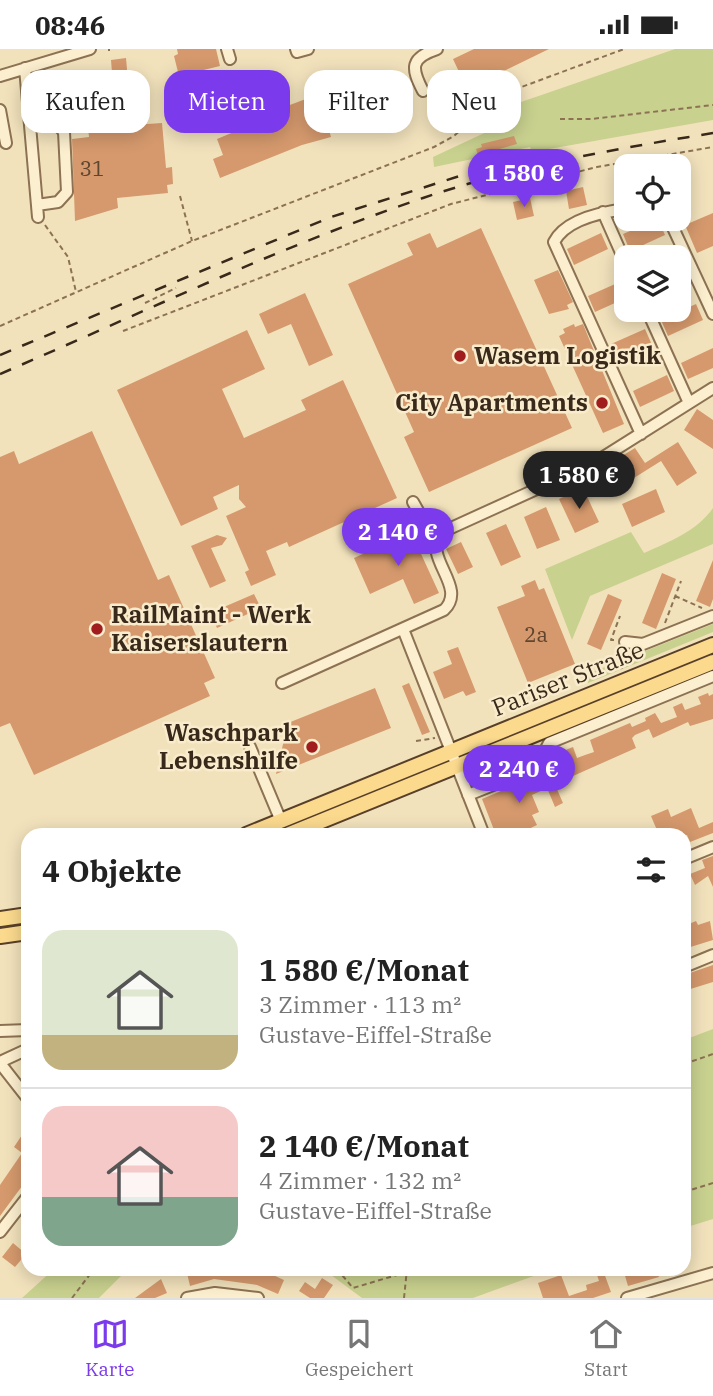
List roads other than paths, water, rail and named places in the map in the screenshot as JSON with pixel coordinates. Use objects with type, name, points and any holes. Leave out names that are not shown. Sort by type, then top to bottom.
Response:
[{"type":"main road","name":"Pariser Straße","points":[[284,828],[452,751],[713,645]]},
{"type":"main road","name":"Pariser Straße","points":[[284,828],[456,766],[713,661]]},
{"type":"main road","points":[[0,919],[21,916]]},
{"type":"main road","points":[[0,936],[21,933]]},
{"type":"street","points":[[0,76],[87,49]]},
{"type":"street","points":[[296,49],[297,52],[309,49]]},
{"type":"street","points":[[422,91],[414,74],[415,64],[422,54],[437,49]]},
{"type":"street","points":[[0,110],[6,142]]},
{"type":"street","points":[[58,125],[64,132],[65,143],[67,192],[58,202],[37,211],[30,126],[58,125]]},
{"type":"street","points":[[614,211],[603,212],[560,230],[554,242],[641,434]]},
{"type":"street","points":[[603,212],[618,245]]},
{"type":"street","points":[[675,231],[713,314]]},
{"type":"street","points":[[652,322],[689,403]]},
{"type":"street","points":[[435,541],[440,533],[594,463],[713,388]]},
{"type":"street","points":[[282,683],[403,629],[451,603],[453,593],[435,552],[435,541],[414,502]]},
{"type":"street","points":[[625,642],[643,644],[713,616]]},
{"type":"street","points":[[403,629],[481,828]]},
{"type":"street","points":[[468,796],[536,768],[549,743],[713,676]]},
{"type":"street","points":[[250,747],[284,828]]},
{"type":"street","points":[[691,856],[713,847]]},
{"type":"street","points":[[691,964],[713,955]]},
{"type":"street","points":[[0,1031],[21,1030]]},
{"type":"street","points":[[21,1052],[0,1063],[21,1091]]},
{"type":"street","points":[[0,1232],[21,1205]]},
{"type":"street","points":[[627,1298],[713,1273]]},
{"type":"street","points":[[187,1298],[215,1293],[258,1298]]},
{"type":"railway","points":[[0,374],[262,259],[423,198],[530,168],[713,133]]},
{"type":"railway","points":[[0,355],[331,217],[466,174]]},
{"type":"place","name":"Wasem Logistik","points":[[460,356]]},
{"type":"place","name":"City Apartments","points":[[602,403]]},
{"type":"place","name":"RailMaint - Werk Kaiserslautern","points":[[97,629]]},
{"type":"place","name":"Waschpark Lebenshilfe","points":[[312,747]]}]
